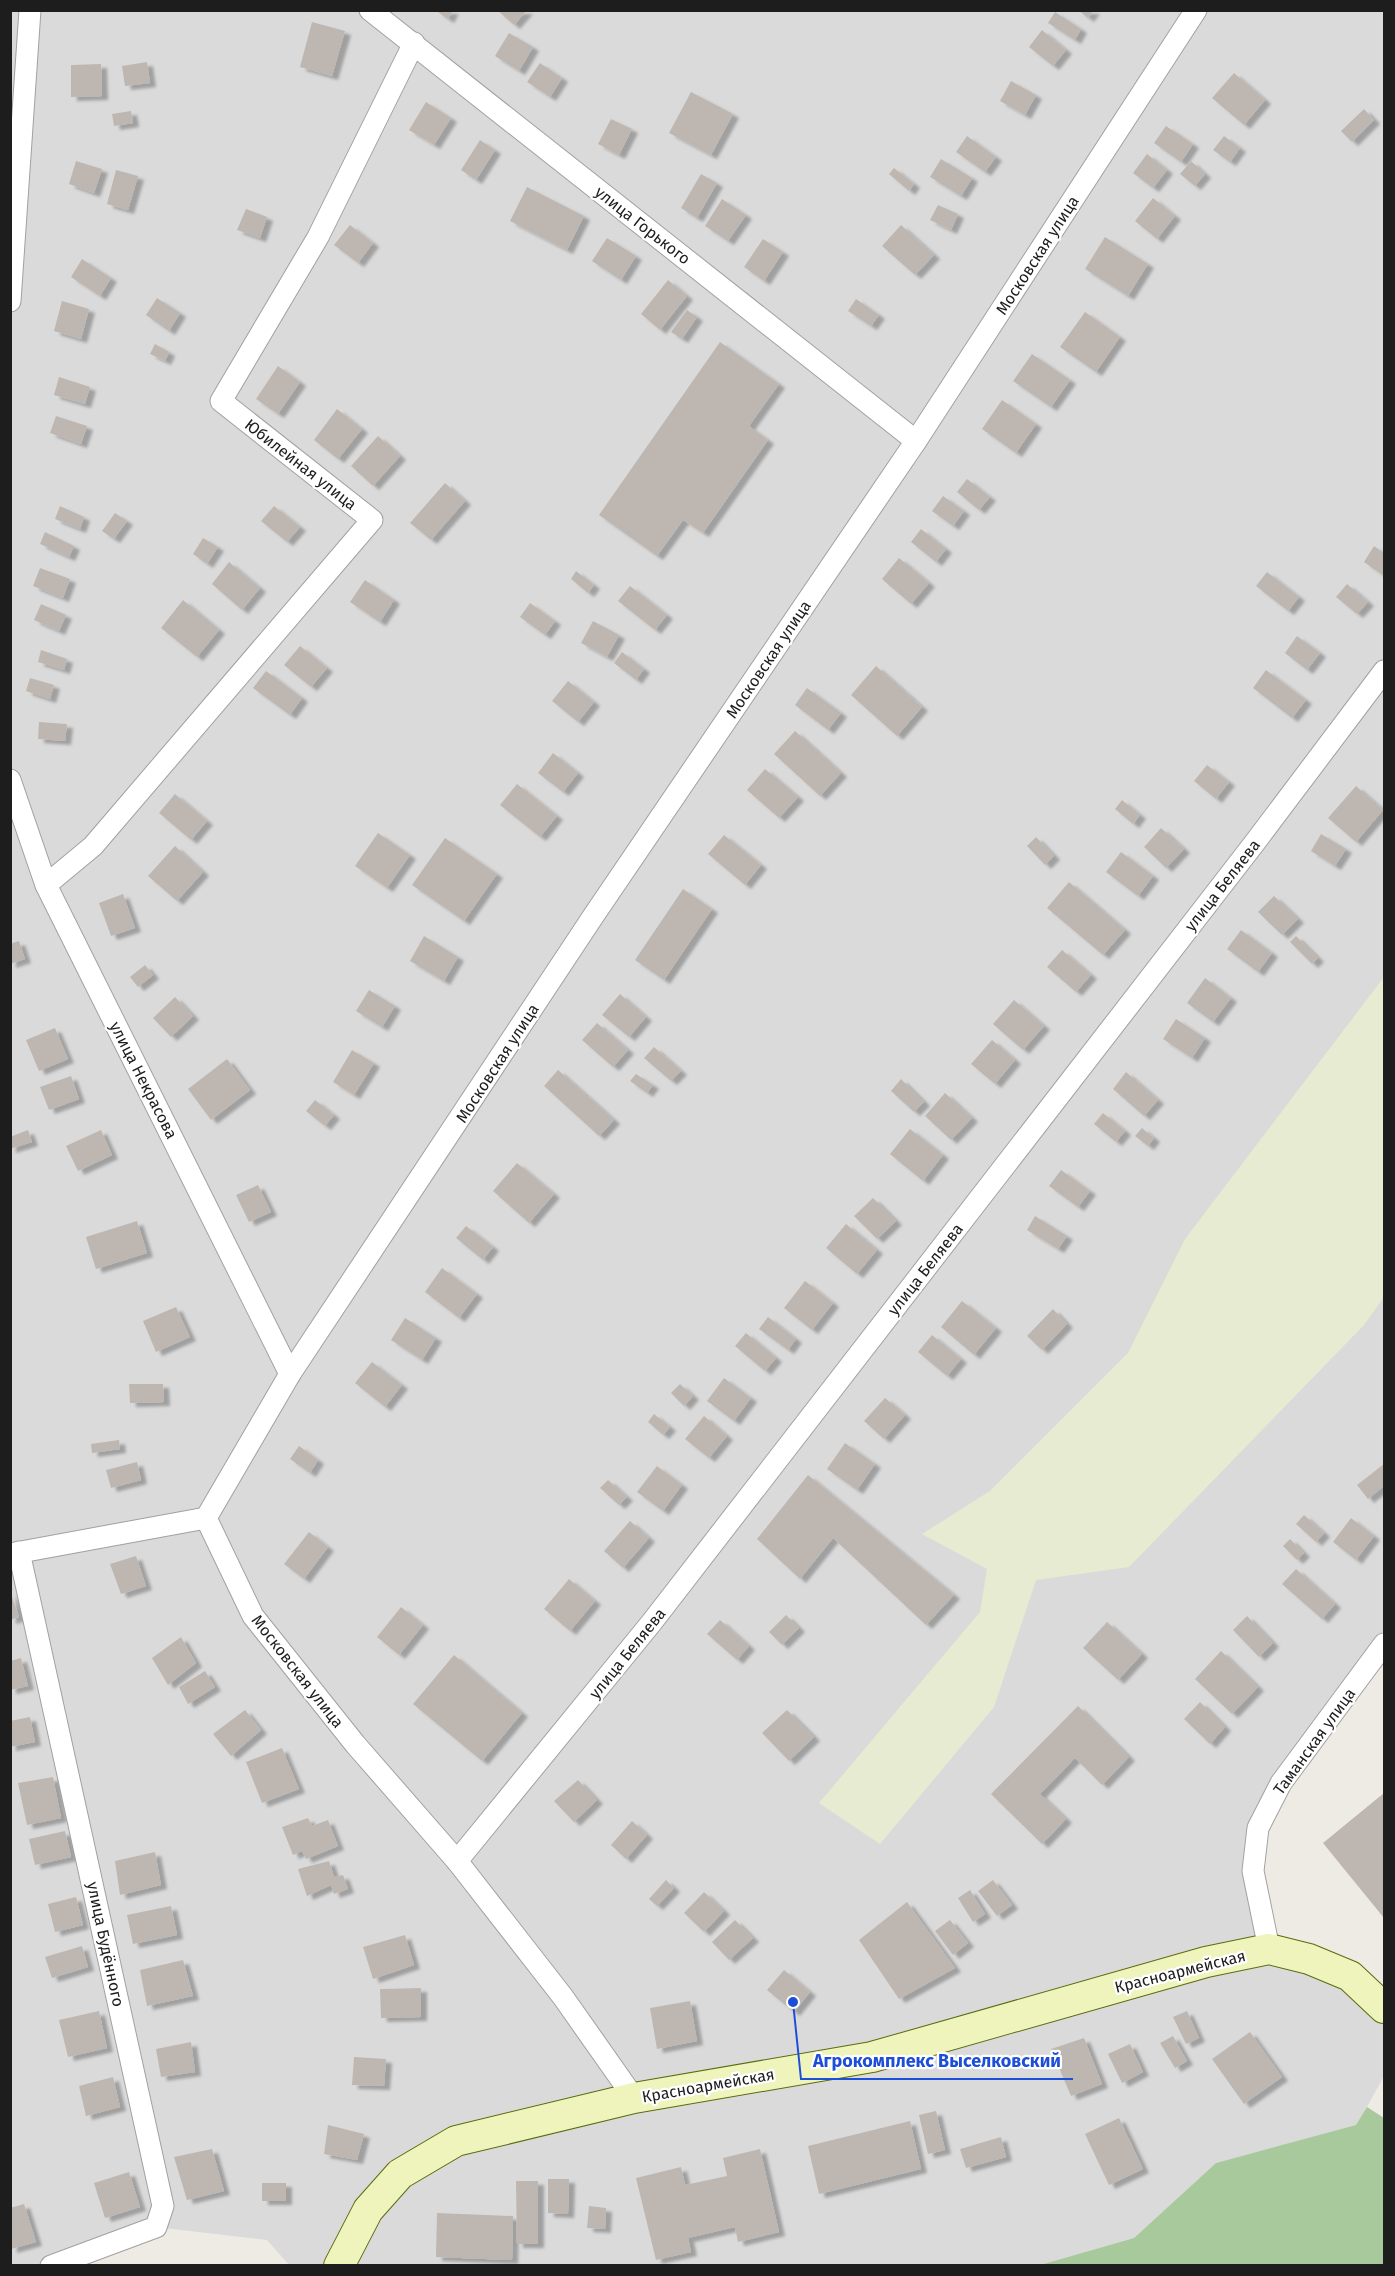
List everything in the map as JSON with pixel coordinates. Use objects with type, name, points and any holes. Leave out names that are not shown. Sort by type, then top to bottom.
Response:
[{"type":"street","points":[[10,301],[17,102],[30,10]]},
{"type":"street","name":"улица Горького","points":[[370,10],[916,441]]},
{"type":"street","name":"Московская улица","points":[[634,2098],[563,1997],[457,1861],[355,1744],[253,1616],[206,1518],[290,1374],[594,915],[916,441],[1196,10]]},
{"type":"street","name":"Юбилейная улица","points":[[46,885],[93,846],[372,520],[221,400],[318,237],[414,44]]},
{"type":"street","name":"улица Беляева","points":[[457,1861],[652,1622],[1256,841],[1384,671]]},
{"type":"street","name":"улица Некрасова","points":[[10,780],[46,885],[290,1374]]},
{"type":"street","points":[[15,1553],[206,1518]]},
{"type":"street","name":"улица Будённого","points":[[15,1553],[163,2206],[156,2227],[51,2265]]},
{"type":"street","name":"Таманская улица","points":[[1269,1949],[1253,1871],[1258,1828],[1281,1783],[1384,1644]]},
{"type":"street","points":[[1269,1949],[1309,1959],[1350,1976],[1384,2008]]},
{"type":"street","name":"Красноармейская","points":[[339,2265],[368,2210],[400,2174],[456,2141],[634,2098],[872,2057],[1206,1962],[1269,1949]]},
{"type":"shaded area","points":[[11,11],[1384,11],[1384,1644],[1281,1783],[1253,1871],[1269,1949],[1384,2008],[1384,2076],[1357,2125],[1216,2163],[1134,2238],[1040,2265],[290,2266],[267,2240],[156,2227],[51,2265],[11,2266]]},
{"type":"green space","points":[[1384,977],[1384,1297],[1364,1325],[1129,1567],[1036,1580],[994,1707],[880,1844],[819,1803],[980,1612],[987,1569],[922,1534],[990,1491],[1128,1353],[1185,1239]]},
{"type":"green space","points":[[1367,2107],[1384,2118],[1384,2265],[1040,2265],[1134,2238],[1216,2163],[1356,2125]]},
{"type":"building","points":[[435,10],[453,10],[448,19]]},
{"type":"building","points":[[497,10],[527,10],[514,25]]},
{"type":"building","points":[[1078,10],[1094,10],[1088,18]]},
{"type":"building","points":[[1055,12],[1081,29],[1075,40],[1048,23]]},
{"type":"building","points":[[312,22],[345,31],[332,76],[300,67]]},
{"type":"building","points":[[1042,30],[1066,50],[1053,66],[1029,47]]},
{"type":"building","points":[[509,33],[533,47],[519,71],[495,56]]},
{"type":"building","points":[[147,62],[150,83],[125,86],[122,66]]},
{"type":"building","points":[[540,63],[562,78],[550,97],[527,82]]},
{"type":"building","points":[[101,64],[102,96],[71,97],[71,65]]},
{"type":"building","points":[[1234,73],[1265,100],[1244,125],[1212,98]]},
{"type":"building","points":[[1011,81],[1036,95],[1025,115],[1000,101]]},
{"type":"building","points":[[691,92],[733,114],[711,155],[669,133]]},
{"type":"building","points":[[426,102],[451,118],[434,145],[409,130]]},
{"type":"building","points":[[1364,109],[1374,120],[1352,142],[1341,131]]},
{"type":"building","points":[[131,111],[133,123],[114,126],[112,114]]},
{"type":"building","points":[[611,119],[632,129],[619,155],[598,144]]},
{"type":"building","points":[[1166,126],[1193,144],[1181,162],[1154,143]]},
{"type":"building","points":[[967,136],[996,157],[985,172],[956,152]]},
{"type":"building","points":[[1224,136],[1240,148],[1230,162],[1213,150]]},
{"type":"building","points":[[480,140],[495,150],[476,180],[461,170]]},
{"type":"building","points":[[1147,154],[1167,170],[1153,188],[1133,173]]},
{"type":"building","points":[[941,159],[972,178],[961,196],[930,177]]},
{"type":"building","points":[[76,161],[102,169],[94,193],[69,184]]},
{"type":"building","points":[[1191,161],[1205,174],[1195,186],[1180,174]]},
{"type":"building","points":[[894,168],[914,184],[909,191],[889,174]]},
{"type":"building","points":[[116,170],[138,176],[128,210],[107,204]]},
{"type":"building","points":[[701,174],[717,183],[697,218],[681,208]]},
{"type":"building","points":[[527,187],[584,216],[567,250],[510,221]]},
{"type":"building","points":[[1153,198],[1175,216],[1157,239],[1135,221]]},
{"type":"building","points":[[722,199],[746,215],[728,241],[705,226]]},
{"type":"building","points":[[938,205],[958,214],[951,230],[930,220]]},
{"type":"building","points":[[246,209],[267,217],[260,238],[237,230]]},
{"type":"building","points":[[350,225],[373,243],[358,263],[334,245]]},
{"type":"building","points":[[901,225],[934,255],[915,275],[882,246]]},
{"type":"building","points":[[1105,237],[1148,264],[1128,296],[1085,269]]},
{"type":"building","points":[[607,238],[636,256],[621,280],[592,261]]},
{"type":"building","points":[[763,239],[783,252],[764,281],[744,267]]},
{"type":"building","points":[[82,259],[111,278],[100,296],[71,277]]},
{"type":"building","points":[[668,280],[687,296],[660,330],[641,314]]},
{"type":"building","points":[[157,298],[180,313],[169,331],[146,315]]},
{"type":"building","points":[[856,299],[879,315],[871,326],[848,311]]},
{"type":"building","points":[[62,301],[89,309],[81,339],[54,331]]},
{"type":"building","points":[[687,310],[697,317],[682,339],[671,332]]},
{"type":"building","points":[[1085,312],[1120,337],[1096,372],[1060,347]]},
{"type":"building","points":[[720,342],[779,384],[749,426],[768,440],[703,533],[683,520],[657,556],[599,515]]},
{"type":"building","points":[[155,344],[169,352],[165,361],[150,354]]},
{"type":"building","points":[[1032,354],[1070,380],[1051,407],[1013,381]]},
{"type":"building","points":[[278,366],[300,382],[278,414],[256,399]]},
{"type":"building","points":[[59,377],[90,387],[85,404],[54,395]]},
{"type":"building","points":[[1002,400],[1036,424],[1016,453],[982,429]]},
{"type":"building","points":[[337,409],[362,429],[338,459],[314,440]]},
{"type":"building","points":[[56,416],[87,426],[81,444],[50,433]]},
{"type":"building","points":[[378,436],[400,456],[373,486],[351,466]]},
{"type":"building","points":[[967,479],[990,497],[979,510],[957,492]]},
{"type":"building","points":[[445,483],[465,501],[431,540],[410,523]]},
{"type":"building","points":[[943,496],[964,511],[953,526],[932,511]]},
{"type":"building","points":[[60,506],[84,517],[80,529],[55,519]]},
{"type":"building","points":[[274,506],[300,527],[287,542],[261,521]]},
{"type":"building","points":[[115,513],[127,521],[114,539],[102,531]]},
{"type":"building","points":[[921,529],[946,549],[936,562],[911,542]]},
{"type":"building","points":[[45,532],[74,546],[69,557],[40,544]]},
{"type":"building","points":[[203,538],[218,547],[207,564],[193,554]]},
{"type":"building","points":[[1374,546],[1384,553],[1384,576],[1364,562]]},
{"type":"building","points":[[899,558],[929,583],[911,604],[882,579]]},
{"type":"building","points":[[229,562],[260,588],[242,610],[212,584]]},
{"type":"building","points":[[40,568],[70,579],[63,598],[33,586]]},
{"type":"building","points":[[576,571],[594,585],[588,593],[571,579]]},
{"type":"building","points":[[1267,572],[1299,597],[1288,611],[1256,586]]},
{"type":"building","points":[[365,580],[394,600],[380,622],[350,602]]},
{"type":"building","points":[[1347,584],[1368,602],[1357,614],[1336,597]]},
{"type":"building","points":[[630,586],[667,615],[655,630],[618,601]]},
{"type":"building","points":[[183,600],[219,630],[197,657],[161,628]]},
{"type":"building","points":[[530,603],[555,621],[545,635],[520,617]]},
{"type":"building","points":[[41,604],[66,615],[59,631],[34,620]]},
{"type":"building","points":[[593,621],[619,635],[607,657],[581,643]]},
{"type":"building","points":[[1297,636],[1320,653],[1307,670],[1285,653]]},
{"type":"building","points":[[300,646],[327,668],[311,687],[284,665]]},
{"type":"building","points":[[41,650],[67,659],[64,670],[38,662]]},
{"type":"building","points":[[622,652],[644,669],[636,680],[614,663]]},
{"type":"building","points":[[876,666],[922,707],[897,736],[851,695]]},
{"type":"building","points":[[1266,670],[1306,700],[1292,718],[1253,688]]},
{"type":"building","points":[[266,671],[302,698],[290,715],[253,688]]},
{"type":"building","points":[[30,678],[54,685],[50,699],[26,691]]},
{"type":"building","points":[[568,681],[594,702],[578,722],[552,701]]},
{"type":"building","points":[[807,688],[841,713],[828,730],[795,705]]},
{"type":"building","points":[[39,722],[67,724],[65,741],[38,739]]},
{"type":"building","points":[[795,731],[841,773],[820,796],[774,754]]},
{"type":"building","points":[[553,753],[578,773],[563,792],[538,773]]},
{"type":"building","points":[[1207,765],[1229,782],[1216,799],[1194,781]]},
{"type":"building","points":[[765,769],[798,797],[779,818],[747,790]]},
{"type":"building","points":[[517,784],[557,816],[540,837],[500,805]]},
{"type":"building","points":[[1356,786],[1383,810],[1356,842],[1328,818]]},
{"type":"building","points":[[175,794],[207,821],[191,840],[159,813]]},
{"type":"building","points":[[1122,800],[1140,815],[1133,824],[1115,809]]},
{"type":"building","points":[[1161,828],[1184,849],[1166,868],[1144,847]]},
{"type":"building","points":[[378,833],[410,855],[387,888],[355,866]]},
{"type":"building","points":[[1321,834],[1346,849],[1335,866],[1311,851]]},
{"type":"building","points":[[724,835],[761,865],[745,885],[708,854]]},
{"type":"building","points":[[1036,837],[1054,856],[1045,865],[1027,846]]},
{"type":"building","points":[[445,838],[497,874],[464,921],[412,885]]},
{"type":"building","points":[[175,846],[203,872],[177,901],[148,876]]},
{"type":"building","points":[[1121,852],[1153,876],[1138,896],[1106,872]]},
{"type":"building","points":[[1069,882],[1125,930],[1103,955],[1047,908]]},
{"type":"building","points":[[683,889],[712,909],[664,980],[635,960]]},
{"type":"building","points":[[123,894],[135,928],[111,936],[99,903]]},
{"type":"building","points":[[1274,896],[1298,919],[1282,935],[1258,912]]},
{"type":"building","points":[[1241,930],[1272,953],[1258,972],[1227,949]]},
{"type":"building","points":[[424,936],[458,957],[444,981],[410,961]]},
{"type":"building","points":[[1296,936],[1318,958],[1312,964],[1290,942]]},
{"type":"building","points":[[19,941],[25,959],[10,964],[10,944]]},
{"type":"building","points":[[1062,950],[1091,975],[1076,992],[1047,967]]},
{"type":"building","points":[[145,965],[153,975],[138,987],[130,977]]},
{"type":"building","points":[[1205,978],[1231,998],[1213,1022],[1187,1003]]},
{"type":"building","points":[[369,990],[395,1006],[382,1027],[356,1011]]},
{"type":"building","points":[[620,994],[646,1017],[629,1037],[602,1015]]},
{"type":"building","points":[[175,997],[193,1016],[171,1037],[153,1018]]},
{"type":"building","points":[[1014,1000],[1044,1026],[1023,1050],[993,1024]]},
{"type":"building","points":[[1176,1019],[1205,1038],[1192,1058],[1163,1039]]},
{"type":"building","points":[[597,1023],[628,1050],[613,1067],[582,1040]]},
{"type":"building","points":[[55,1028],[68,1059],[39,1071],[26,1040]]},
{"type":"building","points":[[992,1040],[1015,1060],[995,1084],[971,1064]]},
{"type":"building","points":[[654,1047],[681,1071],[671,1081],[644,1058]]},
{"type":"building","points":[[352,1050],[374,1063],[354,1095],[333,1082]]},
{"type":"building","points":[[227,1059],[250,1090],[211,1120],[188,1089]]},
{"type":"building","points":[[558,1070],[614,1120],[599,1136],[544,1086]]},
{"type":"building","points":[[1126,1072],[1158,1100],[1144,1116],[1113,1089]]},
{"type":"building","points":[[636,1074],[653,1085],[647,1093],[630,1081]]},
{"type":"building","points":[[71,1076],[79,1099],[49,1110],[40,1087]]},
{"type":"building","points":[[901,1079],[924,1102],[914,1112],[891,1091]]},
{"type":"building","points":[[945,1093],[972,1118],[951,1140],[925,1116]]},
{"type":"building","points":[[315,1100],[334,1115],[325,1126],[306,1111]]},
{"type":"building","points":[[1103,1113],[1125,1131],[1116,1142],[1094,1124]]},
{"type":"building","points":[[1142,1128],[1154,1138],[1148,1146],[1135,1136]]},
{"type":"building","points":[[910,1129],[943,1155],[923,1181],[890,1154]]},
{"type":"building","points":[[28,1130],[32,1142],[10,1149],[10,1137]]},
{"type":"building","points":[[101,1130],[112,1155],[78,1171],[66,1146]]},
{"type":"building","points":[[517,1163],[554,1194],[529,1223],[493,1191]]},
{"type":"building","points":[[1061,1170],[1090,1191],[1078,1207],[1049,1186]]},
{"type":"building","points":[[258,1185],[271,1212],[249,1222],[236,1195]]},
{"type":"building","points":[[873,1198],[896,1221],[877,1239],[854,1216]]},
{"type":"building","points":[[1035,1216],[1067,1236],[1058,1249],[1027,1230]]},
{"type":"building","points":[[137,1221],[147,1253],[96,1269],[86,1237]]},
{"type":"building","points":[[846,1224],[877,1250],[857,1274],[826,1248]]},
{"type":"building","points":[[466,1226],[493,1247],[483,1260],[456,1238]]},
{"type":"building","points":[[442,1268],[477,1294],[459,1318],[425,1292]]},
{"type":"building","points":[[805,1281],[833,1303],[812,1330],[784,1308]]},
{"type":"building","points":[[962,1301],[996,1328],[974,1355],[941,1327]]},
{"type":"building","points":[[176,1307],[190,1337],[156,1352],[143,1321]]},
{"type":"building","points":[[1053,1309],[1067,1324],[1042,1350],[1027,1336]]},
{"type":"building","points":[[768,1317],[796,1339],[788,1350],[759,1329]]},
{"type":"building","points":[[405,1318],[436,1338],[422,1360],[391,1340]]},
{"type":"building","points":[[746,1333],[776,1358],[765,1371],[735,1346]]},
{"type":"building","points":[[932,1335],[961,1359],[947,1376],[918,1352]]},
{"type":"building","points":[[372,1362],[402,1385],[385,1407],[355,1383]]},
{"type":"building","points":[[724,1378],[751,1398],[734,1421],[707,1401]]},
{"type":"building","points":[[129,1384],[163,1384],[164,1402],[130,1403]]},
{"type":"building","points":[[680,1384],[693,1396],[684,1406],[671,1393]]},
{"type":"building","points":[[885,1398],[905,1415],[884,1439],[864,1421]]},
{"type":"building","points":[[654,1414],[670,1427],[663,1435],[648,1422]]},
{"type":"building","points":[[704,1416],[727,1436],[709,1458],[685,1439]]},
{"type":"building","points":[[119,1440],[120,1449],[92,1453],[91,1444]]},
{"type":"building","points":[[845,1443],[875,1464],[857,1490],[827,1469]]},
{"type":"building","points":[[299,1446],[318,1460],[310,1473],[290,1459]]},
{"type":"building","points":[[137,1462],[141,1480],[111,1488],[106,1470]]},
{"type":"building","points":[[1384,1464],[1384,1486],[1368,1499],[1357,1485]]},
{"type":"building","points":[[657,1466],[682,1485],[663,1511],[637,1492]]},
{"type":"building","points":[[808,1475],[954,1595],[926,1625],[833,1538],[800,1579],[757,1539]]},
{"type":"building","points":[[608,1480],[627,1497],[619,1505],[600,1488]]},
{"type":"building","points":[[1304,1515],[1324,1533],[1316,1542],[1296,1524]]},
{"type":"building","points":[[1351,1518],[1374,1536],[1356,1560],[1333,1542]]},
{"type":"building","points":[[630,1521],[649,1538],[623,1568],[604,1551]]},
{"type":"building","points":[[309,1532],[328,1547],[304,1579],[284,1564]]},
{"type":"building","points":[[1290,1539],[1304,1553],[1297,1560],[1283,1546]]},
{"type":"building","points":[[136,1556],[146,1586],[121,1594],[110,1564]]},
{"type":"building","points":[[1296,1569],[1335,1604],[1322,1619],[1282,1584]]},
{"type":"building","points":[[569,1579],[595,1601],[570,1631],[544,1609]]},
{"type":"building","points":[[10,1591],[19,1617],[10,1620]]},
{"type":"building","points":[[401,1607],[423,1625],[399,1655],[377,1637]]},
{"type":"building","points":[[786,1615],[799,1628],[782,1645],[769,1632]]},
{"type":"building","points":[[1247,1616],[1273,1643],[1259,1657],[1233,1630]]},
{"type":"building","points":[[720,1620],[749,1646],[737,1660],[707,1634]]},
{"type":"building","points":[[1107,1622],[1142,1654],[1118,1680],[1083,1648]]},
{"type":"building","points":[[181,1637],[196,1663],[168,1685],[152,1658]]},
{"type":"building","points":[[1221,1651],[1258,1687],[1232,1714],[1195,1679]]},
{"type":"building","points":[[454,1655],[522,1713],[482,1761],[413,1704]]},
{"type":"building","points":[[21,1658],[28,1686],[10,1690],[10,1661]]},
{"type":"building","points":[[205,1671],[215,1687],[188,1704],[179,1687]]},
{"type":"building","points":[[1200,1702],[1225,1727],[1210,1744],[1184,1719]]},
{"type":"building","points":[[1078,1706],[1129,1757],[1102,1785],[1075,1758],[1040,1794],[1066,1819],[1042,1844],[991,1794]]},
{"type":"building","points":[[245,1710],[261,1730],[231,1756],[213,1734]]},
{"type":"building","points":[[787,1710],[814,1737],[789,1761],[762,1733]]},
{"type":"building","points":[[30,1717],[35,1742],[10,1747],[10,1721]]},
{"type":"building","points":[[282,1748],[299,1789],[262,1803],[246,1762]]},
{"type":"building","points":[[53,1777],[61,1818],[27,1825],[18,1783]]},
{"type":"building","points":[[578,1780],[597,1800],[574,1822],[554,1801]]},
{"type":"building","points":[[1384,1793],[1384,1918],[1323,1843]]},
{"type":"building","points":[[308,1818],[312,1826],[328,1820],[338,1846],[306,1859],[302,1851],[293,1855],[282,1827]]},
{"type":"building","points":[[632,1821],[647,1835],[626,1859],[611,1845]]},
{"type":"building","points":[[65,1831],[71,1857],[35,1865],[29,1839]]},
{"type":"building","points":[[155,1852],[161,1885],[120,1895],[115,1861]]},
{"type":"building","points":[[329,1861],[334,1877],[343,1875],[348,1889],[334,1894],[331,1885],[307,1896],[298,1869]]},
{"type":"building","points":[[666,1880],[674,1888],[657,1906],[649,1899]]},
{"type":"building","points":[[993,1880],[1012,1905],[997,1916],[978,1891]]},
{"type":"building","points":[[970,1890],[985,1914],[973,1922],[958,1898]]},
{"type":"building","points":[[704,1892],[724,1911],[704,1932],[684,1913]]},
{"type":"building","points":[[76,1897],[83,1925],[55,1932],[48,1904]]},
{"type":"building","points":[[907,1902],[955,1968],[899,1999],[859,1940]]},
{"type":"building","points":[[171,1906],[177,1935],[133,1944],[127,1915]]},
{"type":"building","points":[[735,1920],[753,1938],[729,1960],[712,1942]]},
{"type":"building","points":[[950,1920],[968,1943],[953,1955],[935,1931]]},
{"type":"building","points":[[405,1935],[414,1965],[373,1979],[363,1947]]},
{"type":"building","points":[[82,1946],[88,1967],[52,1978],[45,1957]]},
{"type":"building","points":[[183,1960],[193,1996],[147,2006],[140,1970]]},
{"type":"building","points":[[784,1970],[810,1992],[794,2012],[767,1990]]},
{"type":"building","points":[[421,1988],[421,2017],[381,2018],[380,1989]]},
{"type":"building","points":[[690,2001],[697,2041],[657,2049],[650,2008]]},
{"type":"building","points":[[99,2011],[107,2048],[68,2057],[59,2020]]},
{"type":"building","points":[[1187,2011],[1199,2038],[1186,2044],[1173,2017]]},
{"type":"building","points":[[1250,2032],[1282,2077],[1244,2104],[1212,2059]]},
{"type":"building","points":[[1173,2036],[1187,2061],[1175,2068],[1160,2043]]},
{"type":"building","points":[[1084,2038],[1102,2084],[1071,2096],[1051,2049]]},
{"type":"building","points":[[191,2042],[195,2072],[161,2077],[156,2049]]},
{"type":"building","points":[[1130,2044],[1143,2072],[1122,2083],[1108,2054]]},
{"type":"building","points":[[354,2057],[386,2059],[384,2086],[352,2085]]},
{"type":"building","points":[[113,2077],[120,2107],[86,2116],[79,2086]]},
{"type":"building","points":[[936,2111],[945,2150],[928,2154],[919,2115]]},
{"type":"building","points":[[1119,2118],[1143,2169],[1109,2185],[1085,2134]]},
{"type":"building","points":[[910,2121],[921,2169],[819,2194],[808,2146]]},
{"type":"building","points":[[328,2125],[364,2134],[357,2160],[324,2154]]},
{"type":"building","points":[[1001,2137],[1006,2157],[966,2168],[960,2149]]},
{"type":"building","points":[[212,2149],[224,2191],[187,2200],[174,2157]]},
{"type":"building","points":[[760,2149],[779,2232],[738,2242],[735,2227],[688,2238],[691,2252],[656,2260],[636,2178],[681,2167],[685,2185],[727,2176],[723,2158]]},
{"type":"building","points":[[129,2172],[140,2207],[105,2218],[94,2183]]},
{"type":"building","points":[[548,2179],[569,2179],[568,2214],[548,2213]]},
{"type":"building","points":[[516,2181],[538,2181],[538,2244],[517,2244]]},
{"type":"building","points":[[262,2183],[286,2183],[286,2201],[262,2201]]},
{"type":"building","points":[[24,2204],[36,2242],[11,2249],[10,2208]]},
{"type":"building","points":[[589,2206],[606,2208],[605,2229],[587,2228]]},
{"type":"building","points":[[437,2213],[513,2216],[512,2260],[436,2257]]},
{"type":"place","name":"Агрокомплекс Выселковский","points":[[793,2002]]}]
